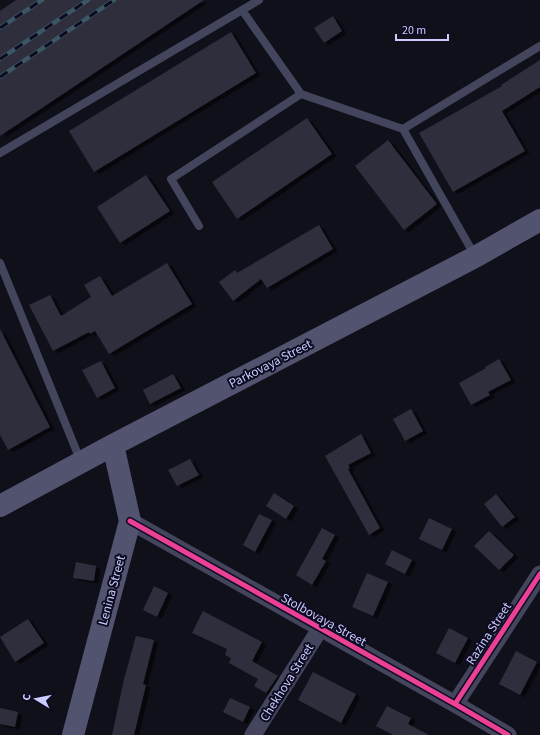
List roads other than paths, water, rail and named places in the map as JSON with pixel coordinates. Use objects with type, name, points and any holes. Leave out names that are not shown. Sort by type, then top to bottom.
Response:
[{"type":"main road","name":"Parkovaya Street","points":[[4,501],[475,257],[540,220]]},
{"type":"main road","name":"Lenina Street","points":[[73,735],[130,521],[113,445]]},
{"type":"street","name":"Stolbovaya Street","points":[[130,521],[508,735]]},
{"type":"street","name":"Razina Street","points":[[455,704],[540,574]]},
{"type":"street","name":"Chekhova Street","points":[[253,735],[320,629]]},
{"type":"lane","points":[[0,153],[258,0]]},
{"type":"lane","points":[[242,10],[301,94],[403,130],[475,257]]},
{"type":"lane","points":[[403,130],[540,46]]},
{"type":"lane","points":[[199,226],[171,179],[301,94]]},
{"type":"lane","points":[[0,263],[81,462]]},
{"type":"railway","points":[[0,28],[42,0]]},
{"type":"railway","points":[[0,59],[88,0]]},
{"type":"railway","points":[[0,77],[114,0]]}]
